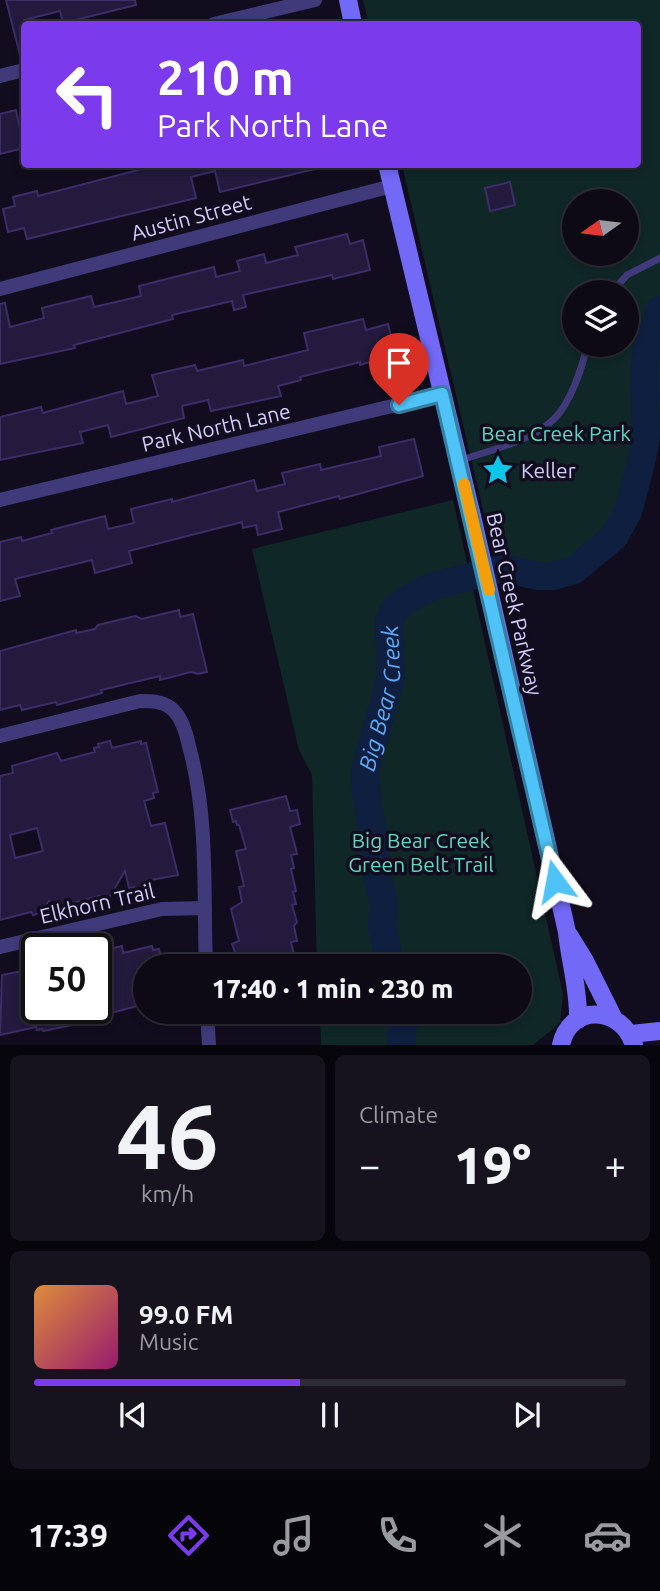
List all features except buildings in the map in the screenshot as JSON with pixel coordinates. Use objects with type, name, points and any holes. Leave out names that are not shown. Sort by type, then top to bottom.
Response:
[{"type":"main road","points":[[348,0],[353,21]]},
{"type":"main road","name":"Bear Creek Parkway","points":[[388,168],[482,558],[567,932],[570,962],[578,995],[578,1020]]},
{"type":"main road","name":"Bear Creek Parkway","points":[[567,932],[613,1017]]},
{"type":"main road","points":[[558,1043],[569,1028],[589,1015],[613,1017],[624,1024],[633,1040],[660,1031]]},
{"type":"street","points":[[227,21],[315,0]]},
{"type":"street","points":[[0,76],[21,71]]},
{"type":"street","name":"Austin Street","points":[[0,289],[392,186]]},
{"type":"street","name":"Park North Lane","points":[[0,500],[442,394]]},
{"type":"street","points":[[0,736],[140,702],[156,702],[170,707],[180,719],[193,760],[201,800],[205,834],[206,954]]},
{"type":"street","name":"Elkhorn Trail","points":[[0,947],[162,909],[204,908]]},
{"type":"street","points":[[208,1024],[209,1045]]},
{"type":"lane","points":[[623,280],[660,258]]},
{"type":"lane","points":[[458,461],[530,436],[554,419],[576,379],[583,357]]},
{"type":"green space","name":"Bear Creek Park","points":[[363,0],[660,0],[660,432],[646,435],[639,475],[627,515],[614,535],[597,553],[577,568],[554,576],[540,577],[496,565],[403,168],[641,168],[641,21],[368,21]]},
{"type":"green space","name":"Big Bear Creek Green Belt Trail","points":[[453,500],[563,994],[560,1023],[533,1045],[321,1045],[320,1024],[532,1024],[532,954],[317,954],[312,775],[299,750],[252,549]]},
{"type":"waterway","name":"Big Bear Creek","points":[[388,954],[382,926],[384,904],[377,875],[365,771],[391,677],[389,621],[395,609],[431,587],[502,568],[538,576],[554,576],[574,570],[614,537],[628,512],[642,459],[646,435],[646,353],[660,310]]},
{"type":"waterway","name":"Big Bear Creek","points":[[402,1045],[404,1024]]},
{"type":"slow traffic","points":[[464,484],[489,590]]},
{"type":"place","name":"Keller","points":[[498,470]]},
{"type":"route","points":[[399,405],[442,394],[555,881]]}]
